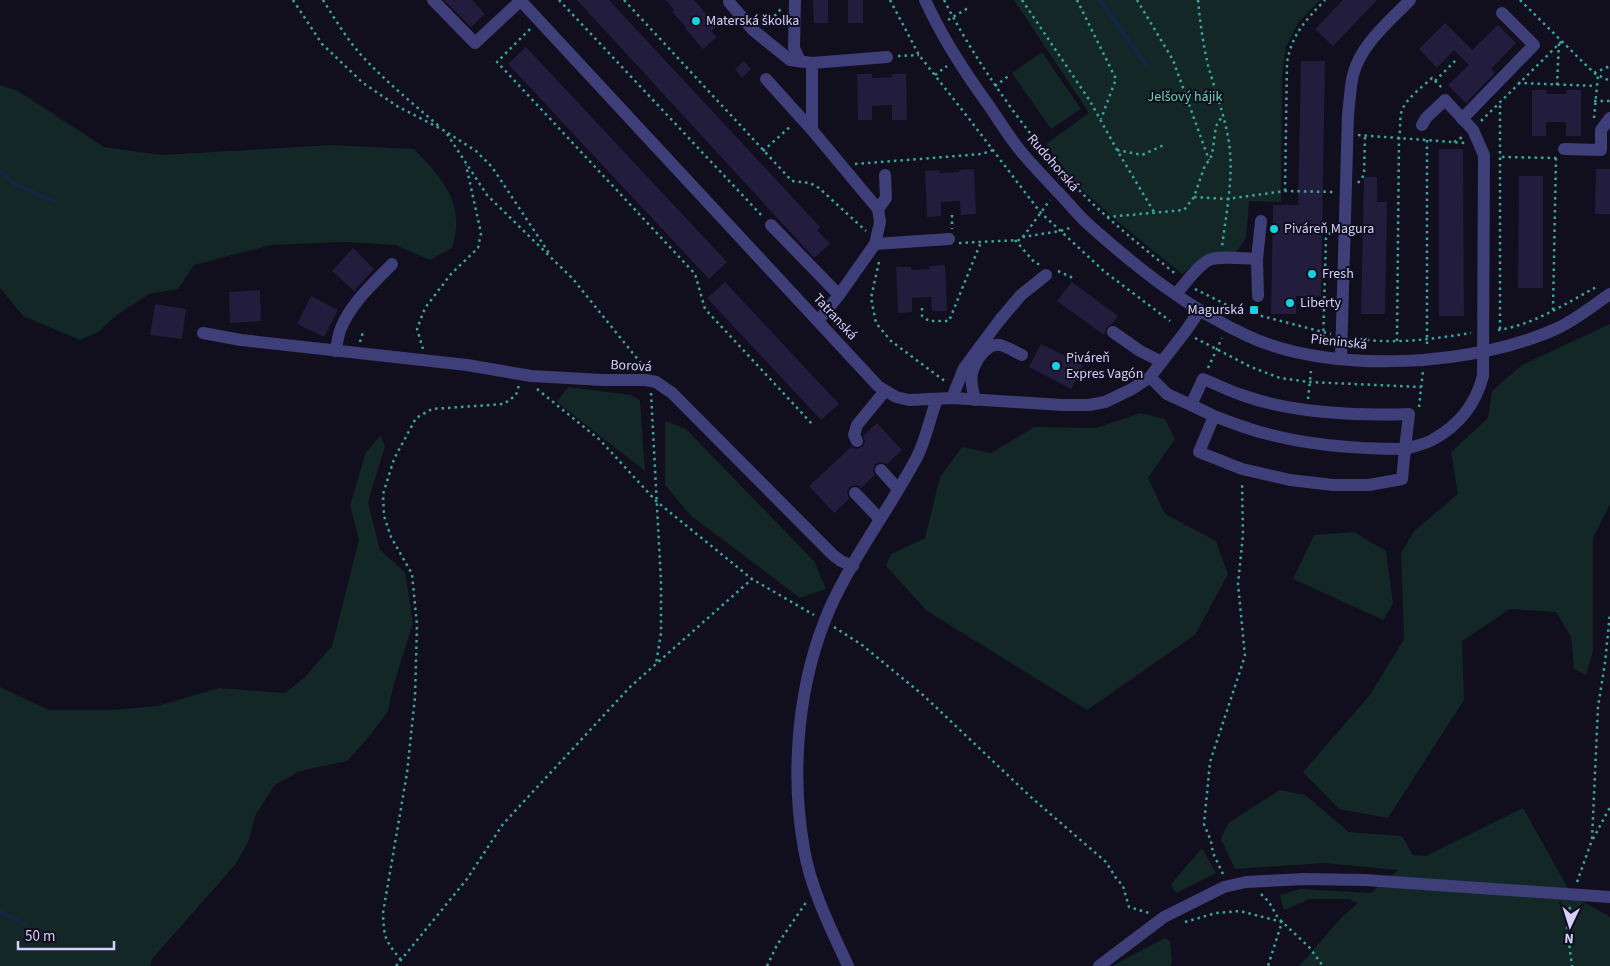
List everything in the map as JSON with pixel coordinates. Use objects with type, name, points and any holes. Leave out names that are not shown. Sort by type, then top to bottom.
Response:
[{"type":"street","points":[[434,0],[475,43],[520,0]]},
{"type":"street","name":"Tatranská","points":[[520,0],[878,386],[896,397],[909,400],[936,399],[954,394],[975,400],[1062,405],[1089,405],[1106,402],[1132,389],[1150,377],[1200,310]]},
{"type":"street","name":"Rudohorská","points":[[925,0],[957,60],[1024,155],[1087,223],[1137,266],[1200,310]]},
{"type":"street","points":[[1340,358],[1348,114],[1354,74],[1362,52],[1410,0]]},
{"type":"street","points":[[729,2],[752,30],[790,60],[806,62],[887,57]]},
{"type":"street","points":[[791,3],[794,48],[806,62],[812,130]]},
{"type":"street","points":[[1462,119],[1534,45],[1502,12]]},
{"type":"street","points":[[766,79],[812,130],[878,209],[880,222],[872,239],[839,296],[818,321]]},
{"type":"street","points":[[1150,377],[1167,394],[1214,416],[1264,434],[1322,445],[1364,449],[1405,449],[1433,440],[1454,426],[1468,409],[1479,391],[1483,376],[1484,155],[1473,130],[1445,100],[1426,118],[1422,125]]},
{"type":"street","points":[[1560,151],[1601,150],[1602,130],[1610,118]]},
{"type":"street","points":[[878,209],[886,198],[885,175]]},
{"type":"street","points":[[1258,296],[1257,259],[1262,221]]},
{"type":"street","points":[[771,225],[839,296]]},
{"type":"street","points":[[872,239],[949,239]]},
{"type":"street","points":[[1176,294],[1200,267],[1211,260],[1221,258],[1257,259]]},
{"type":"street","points":[[336,351],[338,335],[346,317],[392,264]]},
{"type":"street","points":[[954,394],[964,368],[999,320],[1021,295],[1046,275]]},
{"type":"street","name":"Pieninská","points":[[1200,310],[1250,337],[1283,349],[1317,356],[1411,361],[1452,357],[1532,338],[1561,326],[1606,289]]},
{"type":"street","points":[[1113,332],[1140,351],[1162,362]]},
{"type":"street","name":"Borová","points":[[204,333],[241,340],[467,365],[518,374],[656,382],[672,393],[833,555],[840,561],[853,566]]},
{"type":"street","points":[[975,400],[972,371],[986,348],[1000,344],[1022,355]]},
{"type":"street","points":[[1191,405],[1203,379],[1243,396],[1281,405],[1375,415],[1409,414],[1402,479],[1369,485],[1332,485],[1290,480],[1242,469],[1199,452],[1214,416]]},
{"type":"street","points":[[857,441],[854,434],[857,425],[885,391]]},
{"type":"street","points":[[848,966],[820,905],[804,850],[797,796],[798,734],[809,672],[831,607],[918,455],[936,399]]},
{"type":"street","points":[[881,470],[898,489]]},
{"type":"street","points":[[855,493],[880,519]]},
{"type":"street","points":[[1099,966],[1164,917],[1224,887],[1246,882],[1303,878],[1366,880],[1610,897]]},
{"type":"path","points":[[293,0],[322,44],[363,84],[397,106],[445,131],[476,151],[492,167],[552,258]]},
{"type":"path","points":[[324,0],[332,15],[362,56],[445,131],[487,195],[574,279],[656,382]]},
{"type":"path","points":[[559,0],[771,225]]},
{"type":"path","points":[[624,0],[792,181],[810,183],[819,188],[872,239]]},
{"type":"path","points":[[890,0],[918,55],[1040,212],[1105,272],[1170,321]]},
{"type":"path","points":[[944,0],[968,46],[1041,148],[1075,187],[1107,217],[1196,290],[1239,312],[1250,313],[1335,335]]},
{"type":"path","points":[[1022,0],[1090,100],[1154,212]]},
{"type":"path","points":[[1077,0],[1116,79],[1100,120]]},
{"type":"path","points":[[1137,0],[1173,60],[1209,160]]},
{"type":"path","points":[[1198,0],[1208,63],[1223,114],[1229,144],[1230,167],[1221,258]]},
{"type":"path","points":[[1285,191],[1287,62],[1290,47],[1300,27],[1325,0]]},
{"type":"path","points":[[1520,0],[1560,42],[1594,73],[1610,81]]},
{"type":"path","points":[[759,35],[778,12],[791,3]]},
{"type":"path","points":[[952,17],[968,8]]},
{"type":"path","points":[[531,28],[497,62],[695,274],[705,308],[813,425]]},
{"type":"path","points":[[1473,130],[1560,42]]},
{"type":"path","points":[[1557,86],[1560,42]]},
{"type":"path","points":[[887,57],[918,55]]},
{"type":"path","points":[[1435,81],[1457,58]]},
{"type":"path","points":[[934,75],[957,60]]},
{"type":"path","points":[[1594,73],[1610,66]]},
{"type":"path","points":[[1594,120],[1594,101],[1598,75]]},
{"type":"path","points":[[981,95],[1010,76]]},
{"type":"path","points":[[1397,341],[1399,138],[1403,109],[1432,78],[1447,93],[1445,100]]},
{"type":"path","points":[[1518,83],[1596,86]]},
{"type":"path","points":[[1500,101],[1500,329]]},
{"type":"path","points":[[1594,101],[1610,101]]},
{"type":"path","points":[[1107,217],[1184,210],[1194,197],[1204,168],[1212,155],[1216,126],[1223,114]]},
{"type":"path","points":[[763,151],[788,128]]},
{"type":"path","points":[[1348,135],[1479,144]]},
{"type":"path","points":[[1427,140],[1427,348]]},
{"type":"path","points":[[1117,150],[1142,155],[1164,145]]},
{"type":"path","points":[[842,165],[982,154],[993,150]]},
{"type":"path","points":[[1553,310],[1560,151]]},
{"type":"path","points":[[424,352],[416,328],[425,308],[451,274],[478,248],[481,233],[465,161]]},
{"type":"path","points":[[1057,191],[1023,237],[1073,228]]},
{"type":"path","points":[[1194,197],[1227,199],[1285,191],[1337,192]]},
{"type":"path","points":[[1323,344],[1326,238],[1336,224]]},
{"type":"path","points":[[1015,240],[1035,263]]},
{"type":"path","points":[[922,308],[922,316],[929,321],[948,321],[981,242]]},
{"type":"path","points":[[879,261],[871,298],[876,323],[891,340],[954,394]]},
{"type":"path","points":[[1492,330],[1512,328],[1606,289]]},
{"type":"path","points":[[360,345],[363,332]]},
{"type":"path","points":[[1350,337],[1374,341],[1397,341],[1474,333]]},
{"type":"path","points":[[1195,338],[1251,367],[1280,378],[1309,382],[1421,387]]},
{"type":"path","points":[[1209,364],[1222,338]]},
{"type":"path","points":[[1308,395],[1311,371]]},
{"type":"path","points":[[518,374],[600,440],[656,501],[752,579],[862,645],[923,695],[1033,799],[1106,862],[1123,886],[1128,907],[1178,923],[1216,913],[1240,911],[1282,922]]},
{"type":"path","points":[[401,960],[389,946],[384,935],[383,913],[407,773],[414,697],[417,626],[412,574],[389,530],[384,516],[383,494],[394,459],[416,418],[432,409],[504,404],[516,395],[520,385],[518,374]]},
{"type":"path","points":[[651,395],[661,582],[661,633],[656,664]]},
{"type":"path","points":[[1231,885],[1224,877],[1213,853],[1211,841],[1204,824],[1210,762],[1245,656],[1238,584],[1243,535],[1242,469]]},
{"type":"path","points":[[396,966],[467,879],[503,824],[630,688],[752,579]]},
{"type":"path","points":[[1592,840],[1598,707],[1610,612]]},
{"type":"path","points":[[1572,966],[1567,928],[1572,895],[1592,840],[1610,807]]},
{"type":"path","points":[[1246,882],[1269,902],[1278,918],[1309,947],[1323,966]]},
{"type":"path","points":[[767,966],[777,945],[802,906],[816,890]]},
{"type":"path","points":[[1268,966],[1282,922]]},
{"type":"green space","name":"Jelšový hájik","points":[[1014,0],[1320,0],[1298,23],[1286,47],[1282,74],[1281,202],[1249,201],[1246,238],[1236,252],[1201,258],[1182,274],[1118,222],[1074,182],[1046,144],[1089,113]]},
{"type":"green space","points":[[1042,52],[1081,109],[1051,129],[1012,73]]},
{"type":"green space","points":[[0,85],[18,91],[104,147],[161,155],[332,145],[414,149],[437,174],[449,192],[456,213],[452,248],[430,260],[395,245],[345,242],[271,245],[194,265],[178,289],[149,294],[117,315],[98,332],[80,340],[23,316],[0,288]]},
{"type":"green space","points":[[1610,324],[1610,504],[1593,538],[1593,651],[1586,675],[1574,669],[1571,637],[1556,612],[1510,609],[1462,641],[1464,700],[1388,818],[1339,809],[1303,772],[1370,695],[1404,639],[1401,553],[1414,531],[1458,494],[1451,452],[1488,418],[1492,391],[1522,365]]},
{"type":"green space","points":[[568,387],[631,395],[640,400],[645,471],[557,402]]},
{"type":"green space","points":[[1141,413],[1165,419],[1175,439],[1148,478],[1165,514],[1216,541],[1228,574],[1195,635],[1087,710],[927,611],[886,566],[891,554],[925,538],[940,477],[962,447],[991,453],[1034,427],[1096,428]]},
{"type":"green space","points":[[665,421],[686,429],[814,561],[826,589],[800,598],[690,515],[665,485]]},
{"type":"green space","points":[[380,436],[385,446],[368,502],[380,550],[405,572],[413,623],[393,687],[388,711],[369,737],[347,761],[300,771],[275,785],[256,814],[248,842],[235,865],[152,959],[150,966],[0,966],[0,687],[49,710],[111,710],[157,706],[219,688],[285,693],[305,677],[332,646],[359,540],[350,505],[366,452]]},
{"type":"green space","points":[[1354,532],[1386,551],[1393,604],[1383,620],[1293,579],[1314,535]]},
{"type":"green space","points":[[1280,790],[1305,795],[1349,832],[1402,836],[1413,855],[1426,856],[1523,808],[1572,895],[1610,917],[1610,966],[1299,966],[1343,916],[1358,903],[1349,899],[1310,899],[1284,910],[1280,895],[1301,889],[1371,893],[1398,870],[1324,863],[1235,869],[1221,839],[1228,823]]},
{"type":"green space","points":[[1202,848],[1216,873],[1176,893],[1171,884]]},
{"type":"green space","points":[[1165,938],[1170,941],[1172,962],[1170,966],[1112,966]]},
{"type":"building","points":[[444,0],[472,0],[485,14],[471,27]]},
{"type":"building","points":[[577,0],[609,0],[820,227],[817,230],[830,244],[814,258]]},
{"type":"building","points":[[666,0],[694,0],[717,26],[711,31],[717,37],[703,49],[672,12],[674,10]]},
{"type":"building","points":[[813,0],[828,0],[828,23],[814,23]]},
{"type":"building","points":[[848,0],[863,0],[863,23],[848,23]]},
{"type":"building","points":[[1343,0],[1377,0],[1333,46],[1315,29]]},
{"type":"building","points":[[1445,23],[1472,50],[1498,25],[1516,43],[1491,69],[1495,73],[1466,103],[1448,85],[1469,65],[1454,50],[1437,68],[1419,49]]},
{"type":"building","points":[[526,47],[727,262],[709,279],[508,64]]},
{"type":"building","points":[[744,61],[751,69],[742,78],[735,69]]},
{"type":"building","points":[[1301,61],[1325,61],[1321,297],[1296,296],[1296,314],[1271,314],[1273,205],[1298,205]]},
{"type":"building","points":[[857,74],[872,74],[872,78],[892,77],[892,74],[906,74],[907,120],[892,120],[892,105],[872,106],[872,120],[858,120]]},
{"type":"building","points":[[1532,90],[1547,90],[1547,94],[1566,94],[1566,90],[1581,90],[1581,136],[1566,136],[1566,122],[1546,122],[1546,136],[1532,136]]},
{"type":"building","points":[[1439,149],[1463,149],[1464,316],[1439,316]]},
{"type":"building","points":[[974,169],[976,214],[961,215],[960,201],[941,202],[941,216],[927,217],[925,171],[939,170],[940,173]]},
{"type":"building","points":[[1596,169],[1610,169],[1610,214],[1595,214]]},
{"type":"building","points":[[1519,176],[1543,176],[1543,288],[1518,288]]},
{"type":"building","points":[[1364,177],[1377,177],[1377,202],[1387,202],[1385,314],[1361,314]]},
{"type":"building","points":[[353,248],[374,269],[354,291],[332,271]]},
{"type":"building","points":[[945,265],[947,311],[932,311],[931,297],[912,298],[912,312],[898,313],[896,267],[911,267],[911,270],[930,269],[930,266]]},
{"type":"building","points":[[725,282],[839,404],[821,420],[707,298]]},
{"type":"building","points":[[1072,282],[1118,316],[1107,327],[1104,335],[1057,301]]},
{"type":"building","points":[[260,290],[261,321],[230,323],[229,292]]},
{"type":"building","points":[[311,296],[338,310],[324,337],[297,324]]},
{"type":"building","points":[[155,304],[186,309],[182,339],[150,335]]},
{"type":"building","name":"Piváreň Expres Vagón","points":[[1041,344],[1083,365],[1071,389],[1029,367]]},
{"type":"building","points":[[877,423],[902,450],[887,464],[880,462],[875,464],[873,471],[875,475],[861,488],[857,485],[850,487],[847,491],[849,499],[834,513],[809,486],[851,447],[857,449],[863,446],[865,441],[863,436]]},
{"type":"waterway","points":[[1100,0],[1146,65]]},
{"type":"waterway","points":[[0,172],[15,184],[56,202]]},
{"type":"waterway","points":[[0,911],[24,924]]},
{"type":"place","name":"Materská školka","points":[[696,21]]},
{"type":"place","name":"Piváreň Magura","points":[[1274,229]]},
{"type":"place","name":"Fresh","points":[[1312,274]]},
{"type":"place","name":"Liberty","points":[[1290,303]]},
{"type":"place","name":"Magurská","points":[[1254,310]]},
{"type":"place","name":"Piváreň Expres Vagón","points":[[1056,366]]}]
